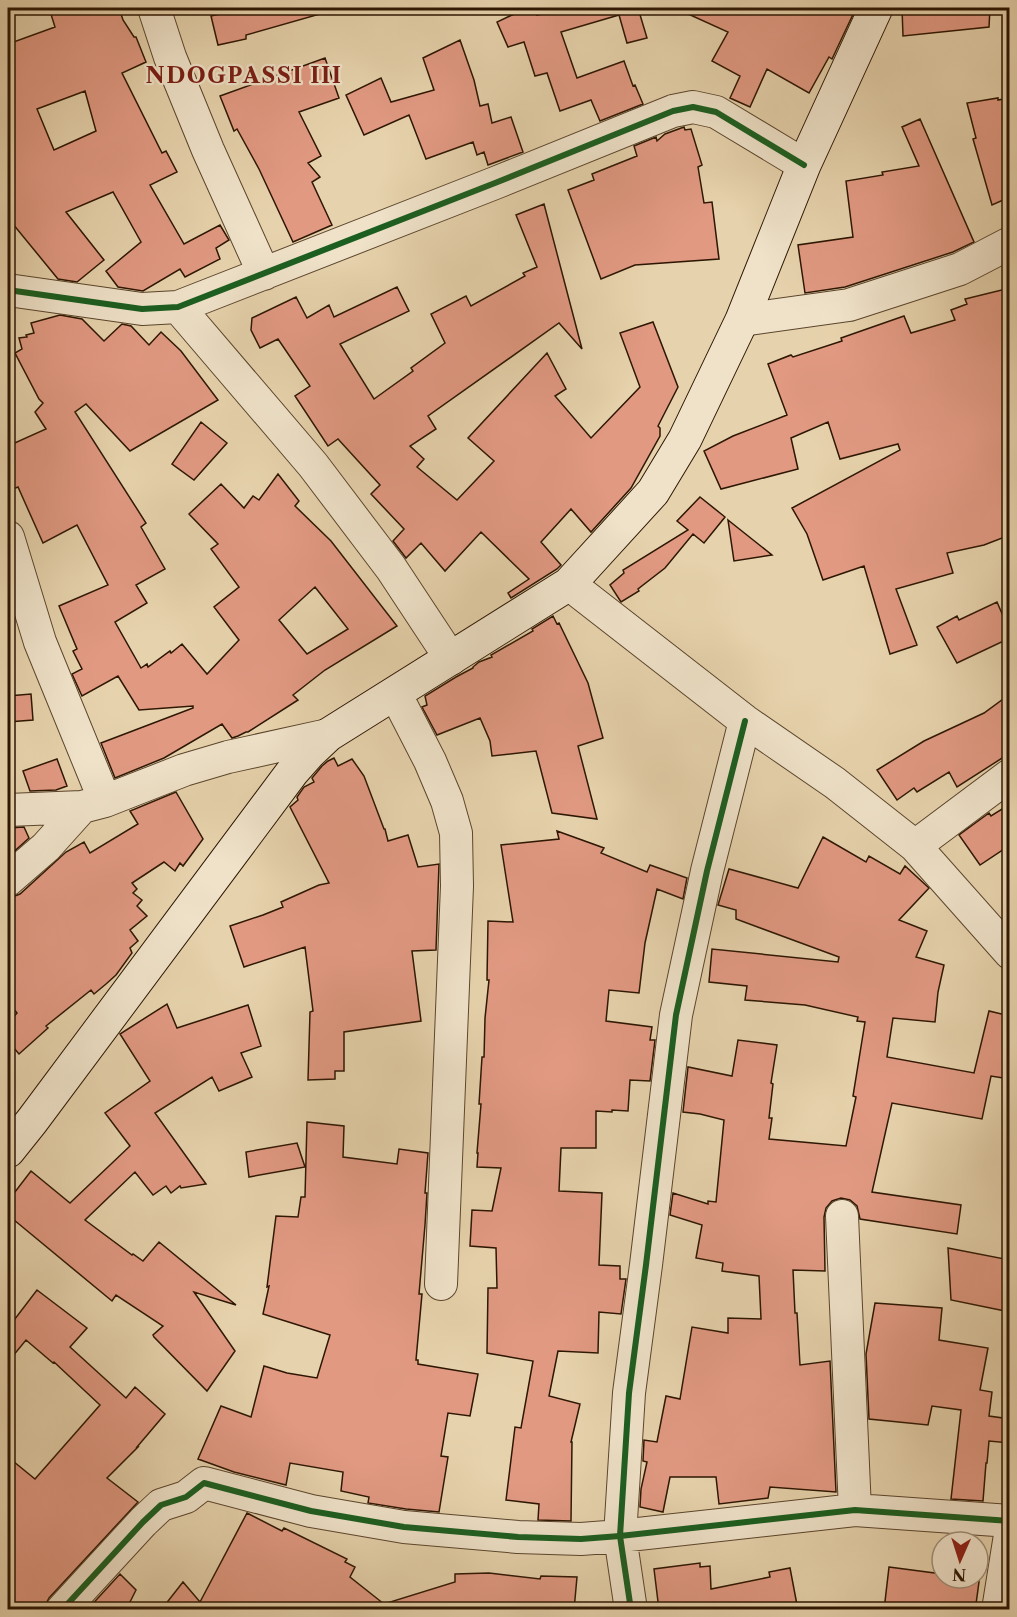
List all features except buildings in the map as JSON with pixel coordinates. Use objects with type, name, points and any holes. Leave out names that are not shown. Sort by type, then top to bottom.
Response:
[{"type":"main road","points":[[8,1151],[293,771],[309,753],[328,735],[569,584],[653,492],[685,439],[742,320],[804,165],[876,8]]},
{"type":"street","points":[[154,8],[170,57],[208,150],[264,274]]},
{"type":"street","points":[[8,290],[142,309],[178,308],[673,111],[693,107],[716,112],[804,165]]},
{"type":"street","points":[[742,320],[849,305],[960,269],[1010,243]]},
{"type":"street","points":[[178,308],[312,465],[391,568],[451,659]]},
{"type":"street","points":[[8,537],[14,581],[40,642],[94,804]]},
{"type":"street","points":[[569,584],[745,721],[835,783],[915,846],[1010,954]]},
{"type":"street","points":[[395,693],[430,761],[447,801],[456,833],[457,909],[441,1284]]},
{"type":"street","points":[[631,1610],[620,1536],[629,1393],[675,1015],[707,871],[745,721]]},
{"type":"street","points":[[8,810],[94,804],[184,770],[228,757],[328,735]]},
{"type":"street","points":[[915,846],[1010,775]]},
{"type":"street","points":[[8,880],[94,804]]},
{"type":"street","points":[[842,1216],[855,1510]]},
{"type":"street","points":[[62,1610],[143,1522],[162,1505],[186,1497],[204,1482],[311,1511],[405,1527],[518,1537],[581,1539],[620,1536],[855,1510],[1010,1521]]},
{"type":"street","points":[[998,1610],[1010,1535]]},
{"type":"cycle path","points":[[8,290],[142,309],[178,307],[673,111],[693,107],[716,112],[804,165]]},
{"type":"cycle path","points":[[631,1610],[620,1536],[629,1393],[676,1015],[707,871],[745,721]]},
{"type":"cycle path","points":[[62,1610],[161,1505],[186,1497],[204,1483],[311,1511],[404,1527],[518,1537],[581,1539],[620,1536],[855,1510],[1010,1521]]},
{"type":"district","name":"NDOGPASSI III","points":[[244,75]]}]
